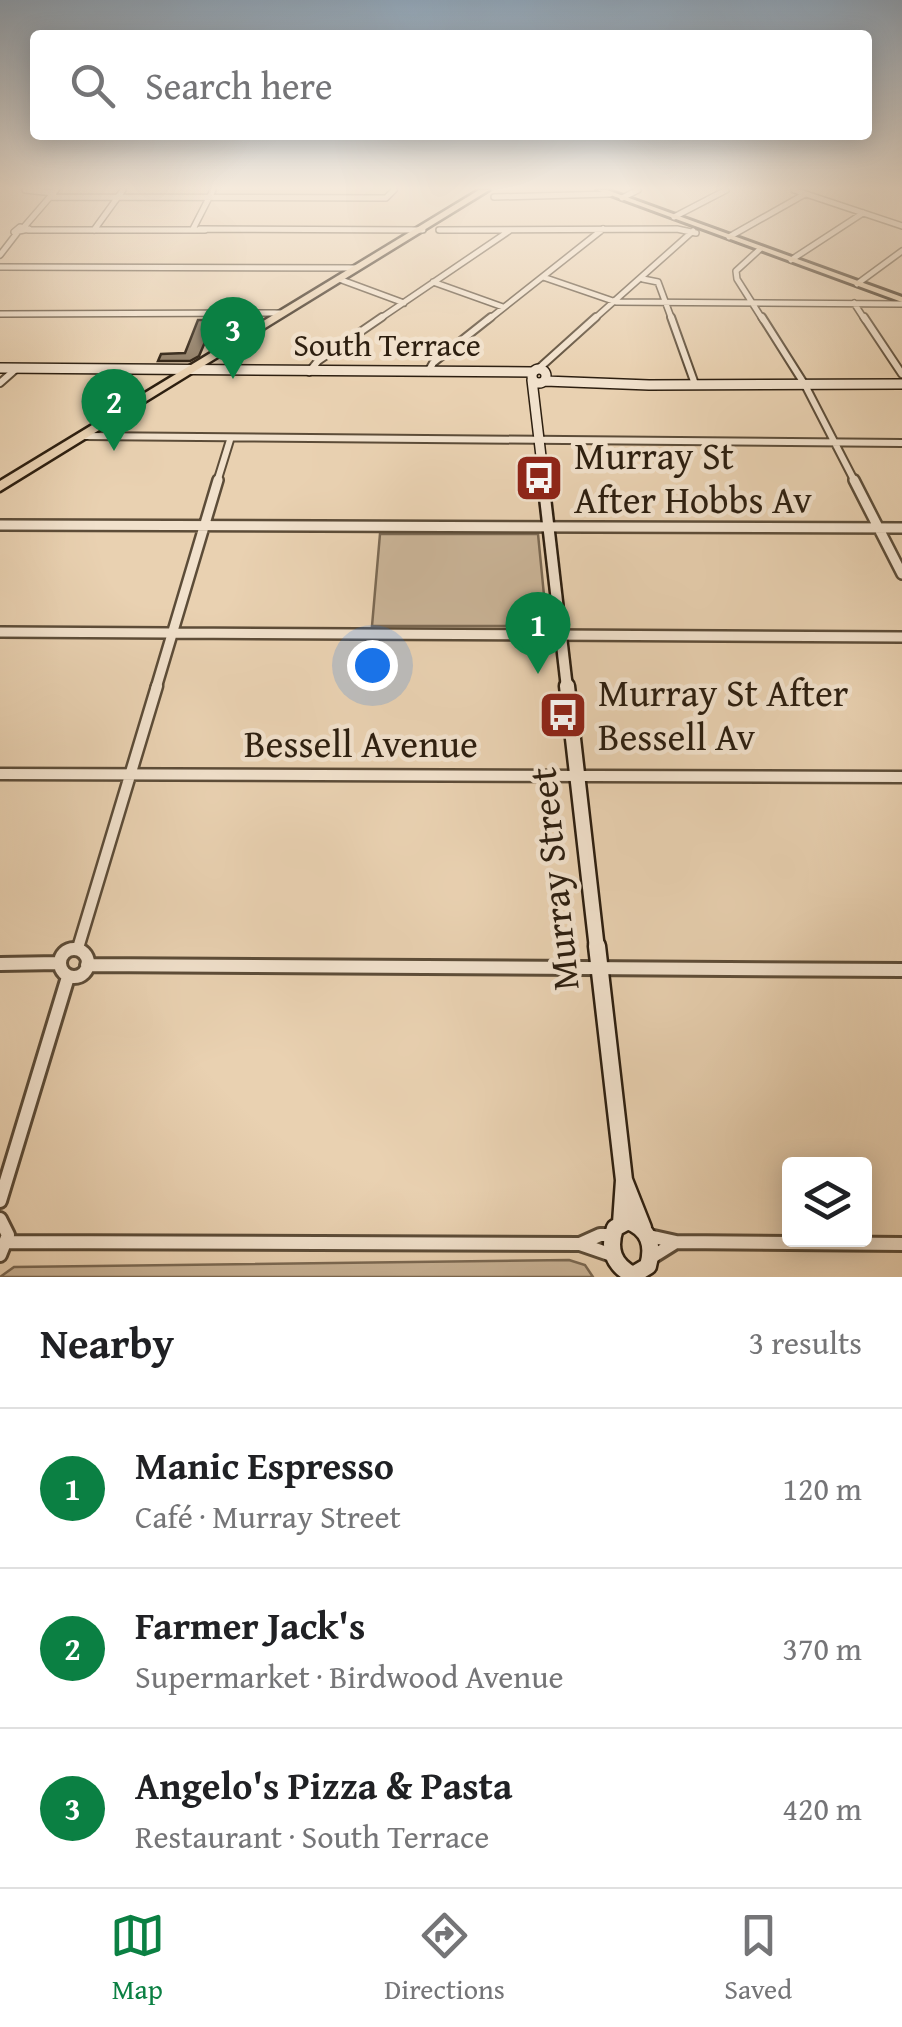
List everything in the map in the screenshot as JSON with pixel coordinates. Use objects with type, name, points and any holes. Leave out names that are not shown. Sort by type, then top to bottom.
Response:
[{"type":"highway","points":[[192,371],[276,315],[387,250]]},
{"type":"highway","points":[[0,487],[314,294]]},
{"type":"main road","points":[[762,250],[901,301]]},
{"type":"main road","name":"South Terrace","points":[[5,373],[434,369],[694,383],[902,384]]},
{"type":"main road","name":"Murray Street","points":[[540,377],[540,441],[624,1180],[629,1259]]},
{"type":"main road","name":"Murray Street","points":[[624,1180],[646,1232],[629,1259]]},
{"type":"main road","points":[[629,1259],[636,1222],[646,1232]]},
{"type":"street","points":[[315,371],[325,358],[483,250]]},
{"type":"street","points":[[434,369],[503,307],[578,250]]},
{"type":"street","points":[[540,377],[676,250]]},
{"type":"street","points":[[759,250],[736,270],[737,278],[805,384],[902,574]]},
{"type":"street","points":[[792,260],[808,250]]},
{"type":"street","points":[[857,284],[902,251]]},
{"type":"street","points":[[0,267],[337,266],[354,270]]},
{"type":"street","points":[[543,277],[616,302],[901,301]]},
{"type":"street","points":[[643,279],[658,282],[694,383]]},
{"type":"street","points":[[338,280],[404,303]]},
{"type":"street","points":[[434,282],[503,307]]},
{"type":"street","points":[[854,303],[902,374]]},
{"type":"street","points":[[0,314],[276,315]]},
{"type":"street","points":[[84,436],[902,443]]},
{"type":"street","points":[[78,948],[208,526],[230,440]]},
{"type":"street","points":[[0,525],[902,528]]},
{"type":"street","points":[[0,632],[902,637]]},
{"type":"street","name":"Bessell Avenue","points":[[0,774],[902,777]]},
{"type":"street","points":[[68,978],[60,971],[60,963],[64,954],[78,948]]},
{"type":"street","points":[[0,1201],[68,978],[87,965],[87,953],[78,948]]},
{"type":"street","points":[[0,964],[60,963]]},
{"type":"street","points":[[87,965],[902,970]]},
{"type":"street","points":[[0,1219],[8,1228],[4,1249],[580,1244],[629,1259],[676,1242]]},
{"type":"street","points":[[646,1232],[676,1242],[902,1244]]},
{"type":"shaded area","points":[[380,534],[538,534],[547,626],[372,626]]},
{"type":"shaded area","points":[[569,1260],[585,1265],[593,1277],[0,1277],[14,1267]]},
{"type":"building","points":[[198,320],[221,320],[233,325],[213,337],[208,335],[199,356],[190,361],[158,361],[161,354],[185,353]]},
{"type":"place","name":"Angelo's Pizza & Pasta","points":[[233,379]]},
{"type":"place","name":"Farmer Jack's","points":[[114,451]]},
{"type":"place","name":"Murray St After Hobbs Av","points":[[539,478]]},
{"type":"place","name":"Manic Espresso","points":[[538,674]]},
{"type":"place","name":"Murray St After Bessell Av","points":[[563,715]]}]
